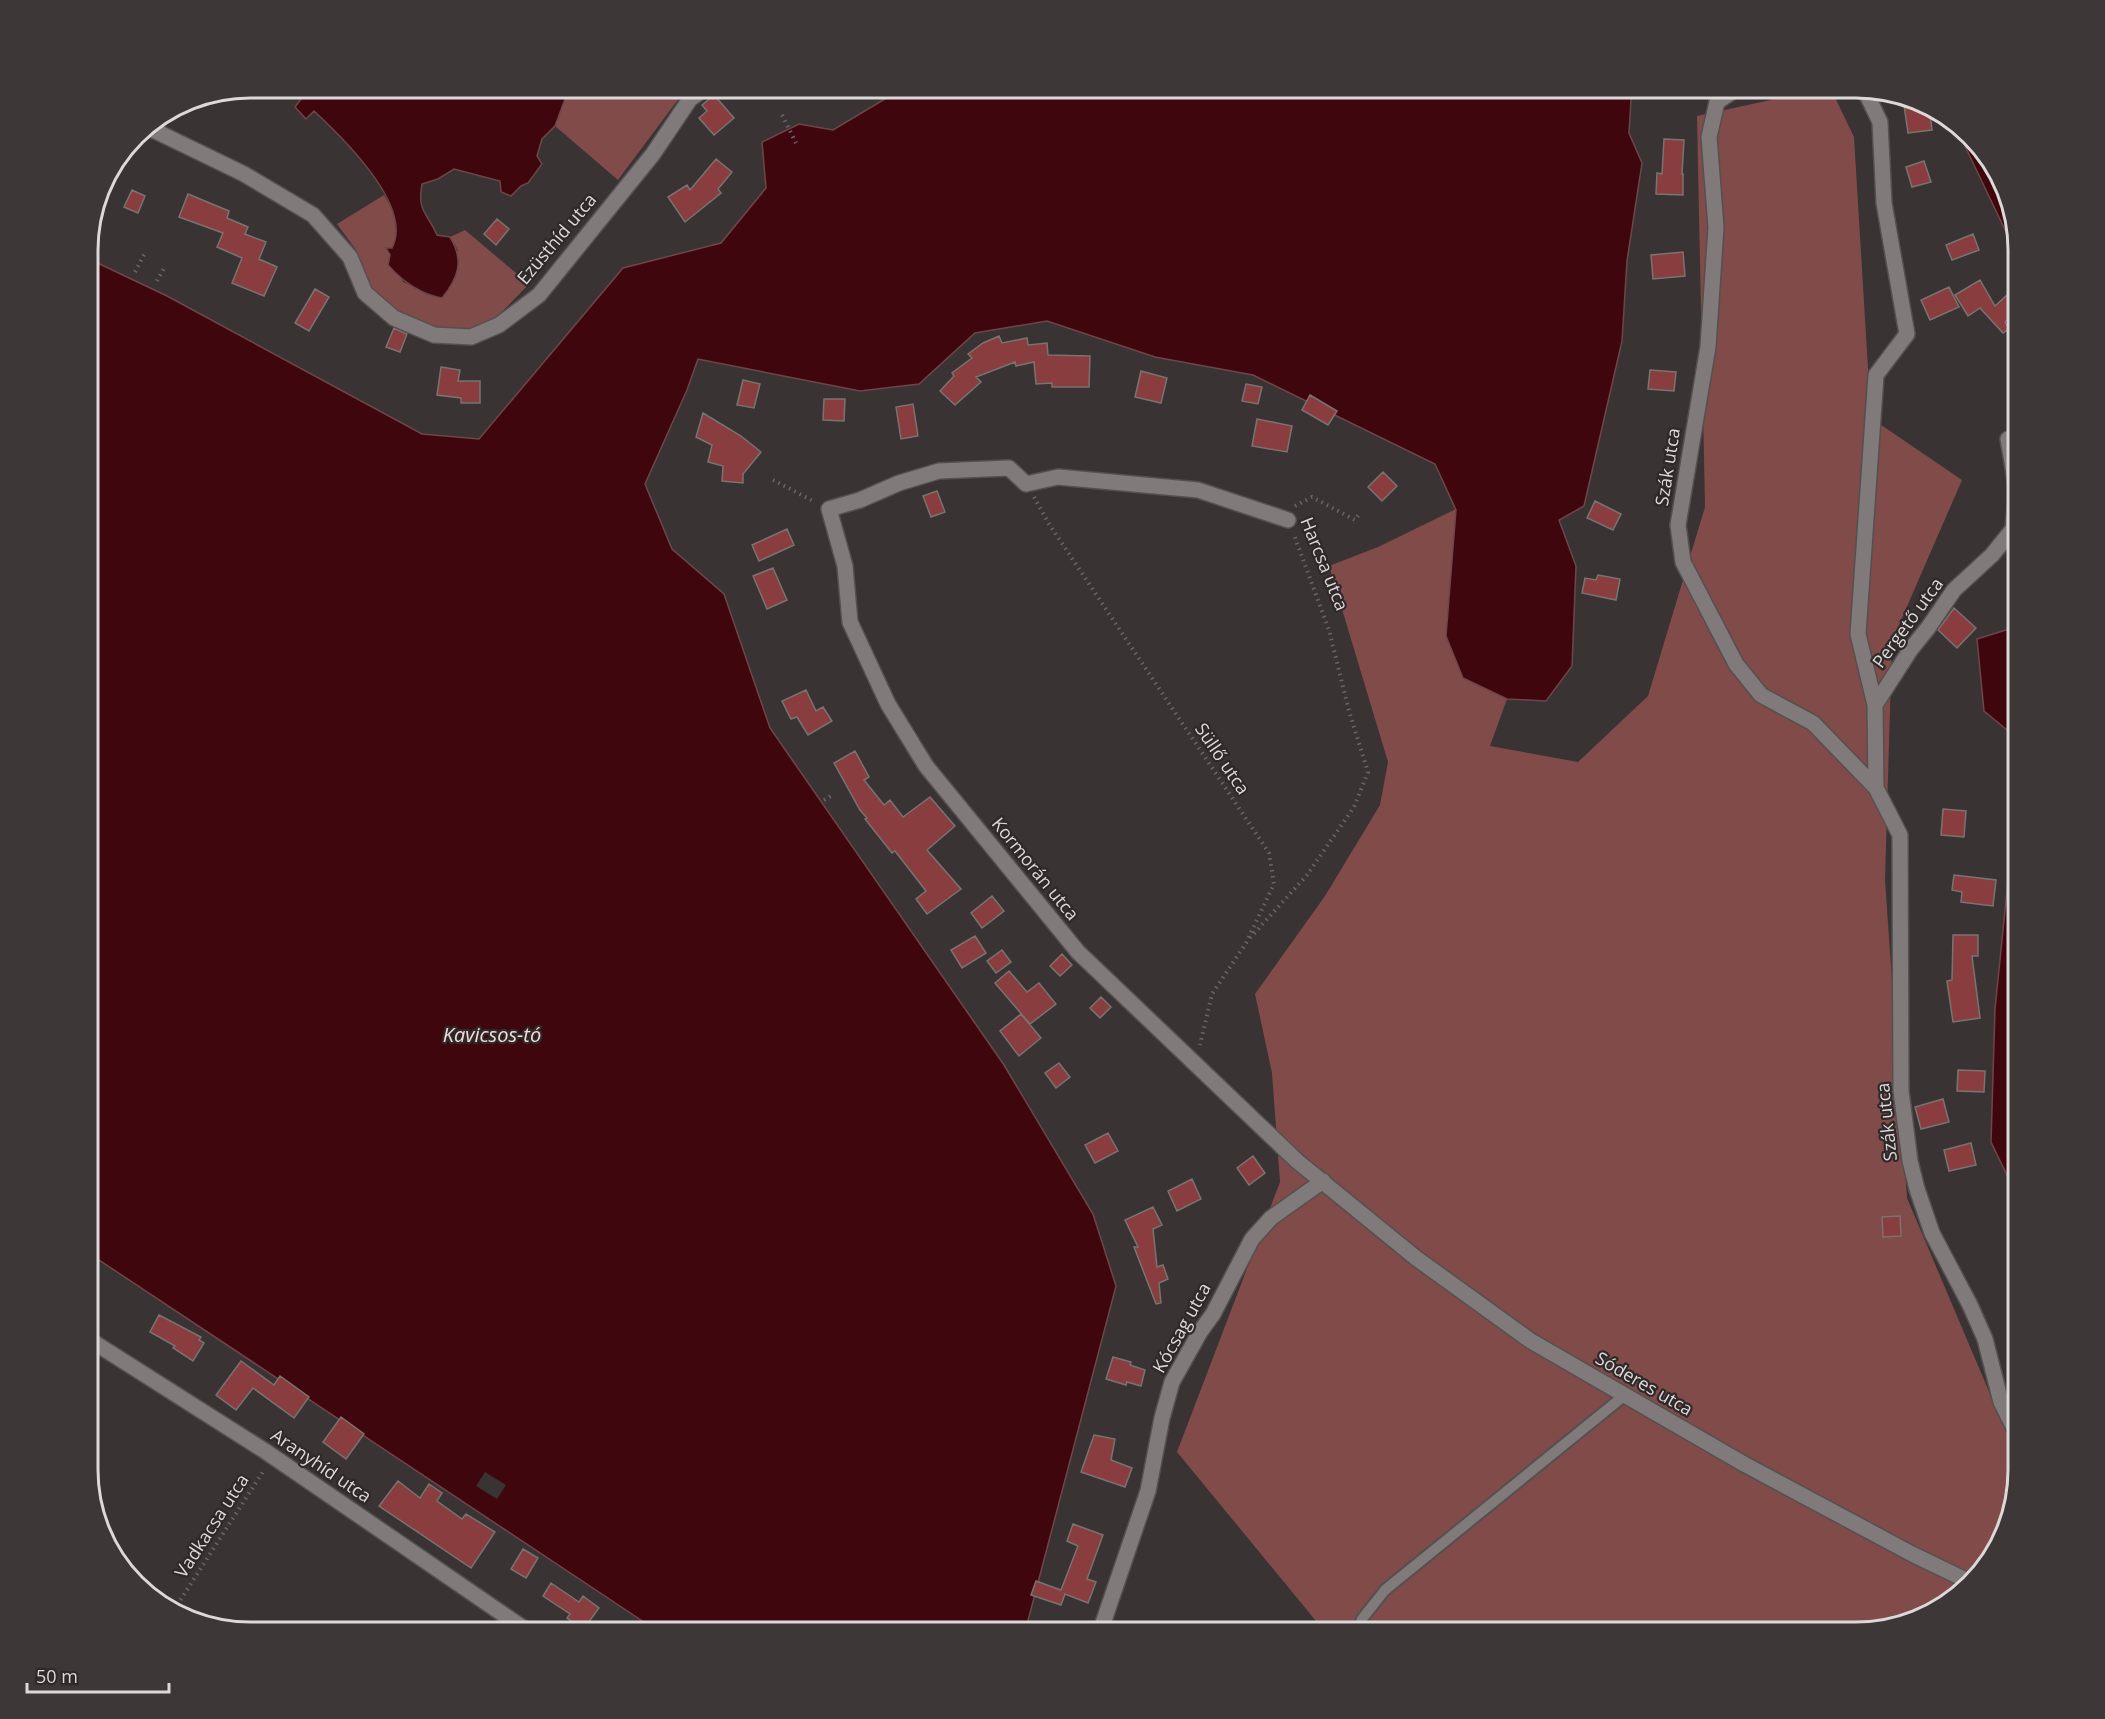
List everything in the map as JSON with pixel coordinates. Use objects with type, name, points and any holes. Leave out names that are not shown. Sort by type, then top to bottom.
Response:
[{"type":"street","name":"Ezüsthíd utca","points":[[155,130],[244,174],[313,215],[350,257],[365,293],[394,318],[434,335],[471,337],[499,325],[539,295],[653,154],[691,98]]},
{"type":"street","name":"Szák utca","points":[[1723,98],[1717,102],[1709,137],[1716,227],[1708,347],[1678,525],[1683,562],[1736,664],[1761,695],[1813,723],[1876,788],[1900,835],[1901,1091],[1910,1161],[1932,1233],[1985,1339],[2001,1402],[2008,1416]]},
{"type":"street","name":"Szák utca","points":[[1869,99],[1880,122],[1884,203],[1907,334],[1876,375],[1858,634],[1875,705],[1876,788]]},
{"type":"street","points":[[829,509],[939,471],[1009,468],[1026,484]]},
{"type":"street","name":"Harcsa utca","points":[[1026,484],[1058,477],[1198,490],[1288,520]]},
{"type":"street","name":"Kormorán utca","points":[[829,509],[845,566],[850,622],[888,704],[926,766],[1078,952],[1297,1161],[1323,1181]]},
{"type":"street","name":"Pergető utca","points":[[1875,705],[1911,649],[1954,590],[1992,555],[2008,535]]},
{"type":"street","name":"Sóderes utca","points":[[1323,1181],[1416,1258],[1531,1341],[1744,1464],[1962,1578]]},
{"type":"street","name":"Kócsag utca","points":[[1103,1622],[1148,1491],[1162,1418],[1172,1382],[1200,1332],[1214,1314],[1252,1239],[1271,1218],[1323,1181]]},
{"type":"street","name":"Aranyhíd utca","points":[[98,1345],[272,1456],[514,1622]]},
{"type":"lane","points":[[1361,1622],[1386,1590],[1625,1395]]},
{"type":"path","points":[[782,114],[796,143]]},
{"type":"path","points":[[135,272],[145,254]]},
{"type":"path","points":[[158,280],[164,268]]},
{"type":"path","points":[[773,480],[829,509]]},
{"type":"path","name":"Süllő utca","points":[[1026,484],[1049,524],[1269,853],[1274,885],[1246,943],[1212,994],[1200,1044],[1201,1070]]},
{"type":"path","points":[[1288,520],[1293,507],[1312,497],[1355,520],[1360,513]]},
{"type":"path","name":"Harcsa utca","points":[[1246,943],[1307,875],[1354,807],[1368,772],[1349,711],[1329,630],[1288,520]]},
{"type":"path","points":[[824,800],[831,796]]},
{"type":"path","name":"Vadkacsa utca","points":[[178,1604],[272,1456]]},
{"type":"shaded area","points":[[560,98],[679,98],[618,180],[555,126]]},
{"type":"shaded area","points":[[1780,98],[1835,98],[1854,137],[1871,418],[1962,480],[1892,641],[1885,880],[1907,1198],[2008,1436],[2005,1499],[1996,1527],[1987,1545],[1970,1570],[1956,1584],[1913,1610],[1885,1619],[1855,1622],[1317,1622],[1177,1452],[1280,1182],[1272,1073],[1255,994],[1325,896],[1380,805],[1388,762],[1329,566],[1378,547],[1456,509],[1446,636],[1463,678],[1507,699],[1490,746],[1578,762],[1648,696],[1705,507],[1697,116]]},
{"type":"shaded area","points":[[384,195],[394,212],[397,238],[390,255],[403,282],[427,295],[458,250],[450,237],[465,230],[529,284],[496,318],[469,331],[436,329],[397,314],[372,289],[356,250],[337,224]]},
{"type":"water","points":[[302,98],[565,99],[555,126],[542,139],[537,156],[542,164],[528,183],[521,186],[511,196],[501,192],[500,181],[454,169],[438,179],[422,184],[421,201],[424,211],[437,235],[450,237],[457,253],[456,276],[442,298],[426,294],[412,286],[388,265],[390,255],[386,248],[392,248],[396,231],[393,213],[384,193],[372,174],[341,137],[314,111],[306,119],[295,107]]},
{"type":"water","name":"Kavicsos-tó","points":[[887,98],[1632,98],[1629,133],[1642,163],[1627,261],[1622,341],[1584,506],[1559,520],[1576,566],[1572,666],[1546,701],[1507,699],[1463,678],[1446,636],[1456,510],[1435,464],[1253,375],[1155,357],[1047,321],[975,333],[919,384],[860,391],[698,359],[687,390],[645,484],[672,549],[724,594],[770,728],[1004,1065],[1093,1214],[1116,1286],[1028,1622],[644,1622],[98,1259],[98,263],[167,296],[422,434],[479,439],[623,268],[721,243],[766,188],[762,142],[799,124],[833,130]]},
{"type":"water","points":[[1963,142],[1976,157],[1996,192],[2005,220],[2006,232]]},
{"type":"water","points":[[2008,629],[2008,731],[1984,711],[1977,639]]},
{"type":"water","points":[[2008,881],[2008,1177],[1991,1142],[1995,1009]]},
{"type":"pier","points":[[485,1472],[506,1485],[497,1499],[476,1486]]},
{"type":"building","points":[[710,98],[717,98],[734,118],[714,135],[699,118],[707,111],[702,105]]},
{"type":"building","points":[[1904,106],[1930,118],[1932,130],[1908,133]]},
{"type":"building","points":[[1664,139],[1684,140],[1683,195],[1656,194],[1657,173],[1662,174]]},
{"type":"building","points":[[716,159],[732,172],[718,189],[721,193],[685,222],[668,197],[687,185],[690,190]]},
{"type":"building","points":[[1924,161],[1931,182],[1912,187],[1906,167]]},
{"type":"building","points":[[132,190],[145,196],[138,213],[124,207]]},
{"type":"building","points":[[188,194],[229,211],[227,218],[248,227],[245,234],[266,242],[259,259],[277,267],[264,296],[232,283],[242,258],[217,247],[223,233],[179,217]]},
{"type":"building","points":[[497,219],[509,229],[496,245],[484,234]]},
{"type":"building","points":[[1973,234],[1979,250],[1952,260],[1946,245]]},
{"type":"building","points":[[1683,252],[1685,276],[1653,279],[1651,255]]},
{"type":"building","points":[[1980,280],[1995,306],[2007,295],[2008,319],[2005,322],[2008,330],[2003,333],[1980,308],[1968,316],[1955,295]]},
{"type":"building","points":[[1949,287],[1959,307],[1930,320],[1921,300]]},
{"type":"building","points":[[315,289],[329,297],[309,331],[295,323]]},
{"type":"building","points":[[394,328],[407,334],[400,352],[386,347]]},
{"type":"building","points":[[999,336],[1002,343],[1027,338],[1028,345],[1047,343],[1048,355],[1090,356],[1089,387],[1052,387],[1052,383],[1036,384],[1034,362],[1016,366],[1015,362],[976,377],[981,382],[955,405],[940,391],[954,376],[952,373],[972,358],[968,354],[983,343]]},
{"type":"building","points":[[441,367],[460,370],[458,381],[480,381],[480,403],[461,403],[461,398],[437,395]]},
{"type":"building","points":[[1650,370],[1676,372],[1674,391],[1648,389]]},
{"type":"building","points":[[1141,371],[1167,378],[1161,403],[1135,397]]},
{"type":"building","points":[[743,380],[760,384],[754,408],[737,405]]},
{"type":"building","points":[[1246,384],[1262,387],[1258,404],[1242,401]]},
{"type":"building","points":[[1310,395],[1337,411],[1328,425],[1302,410]]},
{"type":"building","points":[[824,399],[845,399],[844,421],[823,420]]},
{"type":"building","points":[[913,404],[918,436],[901,439],[896,407]]},
{"type":"building","points":[[703,413],[741,436],[761,452],[743,474],[743,483],[722,481],[723,466],[708,462],[712,445],[696,437]]},
{"type":"building","points":[[1257,419],[1292,426],[1287,452],[1252,446]]},
{"type":"building","points":[[1383,472],[1397,486],[1382,501],[1368,487]]},
{"type":"building","points":[[937,491],[945,512],[931,517],[923,496]]},
{"type":"building","points":[[1595,501],[1621,514],[1613,530],[1587,518]]},
{"type":"building","points":[[787,529],[794,545],[759,561],[752,545]]},
{"type":"building","points":[[773,568],[787,600],[767,609],[753,576]]},
{"type":"building","points":[[1598,575],[1620,579],[1616,600],[1582,593],[1585,578],[1596,580]]},
{"type":"building","points":[[1954,608],[1976,628],[1957,648],[1938,630]]},
{"type":"building","points":[[806,690],[816,711],[823,707],[832,721],[808,735],[797,717],[791,719],[782,701]]},
{"type":"building","points":[[855,751],[869,777],[864,780],[884,805],[890,800],[903,817],[930,797],[955,826],[927,850],[961,889],[927,914],[916,899],[926,891],[895,851],[892,853],[865,819],[867,818],[860,810],[834,763]]},
{"type":"building","points":[[1943,809],[1966,811],[1964,837],[1941,835]]},
{"type":"building","points":[[1954,875],[1996,880],[1993,906],[1961,902],[1962,892],[1952,890]]},
{"type":"building","points":[[992,896],[1004,911],[982,928],[971,913]]},
{"type":"building","points":[[1953,935],[1978,935],[1978,956],[1972,956],[1980,1018],[1953,1022],[1947,981],[1952,980]]},
{"type":"building","points":[[975,936],[986,953],[962,968],[951,950]]},
{"type":"building","points":[[1002,950],[1011,962],[996,973],[987,961]]},
{"type":"building","points":[[1062,954],[1072,965],[1060,976],[1050,966]]},
{"type":"building","points":[[1009,971],[1027,992],[1039,983],[1056,1004],[1030,1024],[995,983]]},
{"type":"building","points":[[1101,997],[1111,1007],[1100,1018],[1090,1008]]},
{"type":"building","points":[[1021,1014],[1041,1038],[1019,1056],[1000,1031]]},
{"type":"building","points":[[1059,1063],[1070,1077],[1056,1088],[1045,1073]]},
{"type":"building","points":[[1958,1070],[1985,1071],[1984,1092],[1957,1091]]},
{"type":"building","points":[[1943,1099],[1949,1122],[1921,1129],[1915,1107]]},
{"type":"building","points":[[1108,1133],[1118,1151],[1095,1163],[1085,1145]]},
{"type":"building","points":[[1971,1143],[1976,1165],[1949,1171],[1944,1150]]},
{"type":"building","points":[[1253,1156],[1265,1173],[1249,1185],[1237,1168]]},
{"type":"building","points":[[1192,1179],[1201,1199],[1177,1211],[1168,1191]]},
{"type":"building","points":[[1153,1207],[1162,1225],[1153,1229],[1157,1267],[1163,1265],[1168,1279],[1159,1283],[1161,1303],[1156,1304],[1134,1247],[1138,1247],[1125,1220]]},
{"type":"building","points":[[1900,1216],[1901,1236],[1883,1237],[1882,1217]]},
{"type":"building","points":[[159,1315],[201,1337],[199,1340],[204,1343],[193,1361],[173,1348],[175,1346],[150,1332]]},
{"type":"building","points":[[1113,1357],[1131,1362],[1130,1365],[1145,1370],[1141,1386],[1127,1382],[1126,1385],[1106,1379]]},
{"type":"building","points":[[241,1361],[274,1385],[280,1376],[309,1397],[294,1418],[253,1388],[236,1410],[216,1395]]},
{"type":"building","points":[[341,1417],[364,1434],[346,1459],[323,1442]]},
{"type":"building","points":[[1094,1435],[1115,1439],[1111,1460],[1132,1468],[1125,1487],[1081,1472]]},
{"type":"building","points":[[398,1481],[420,1498],[429,1484],[442,1493],[437,1501],[462,1519],[466,1514],[495,1532],[471,1568],[379,1506]]},
{"type":"building","points":[[1073,1524],[1103,1535],[1087,1579],[1096,1582],[1088,1603],[1065,1594],[1061,1605],[1031,1595],[1036,1581],[1061,1590],[1078,1546],[1067,1541]]},
{"type":"building","points":[[523,1549],[538,1558],[526,1578],[511,1569]]},
{"type":"building","points":[[551,1583],[579,1602],[583,1596],[599,1608],[589,1622],[572,1622],[567,1618],[570,1614],[543,1596]]}]
